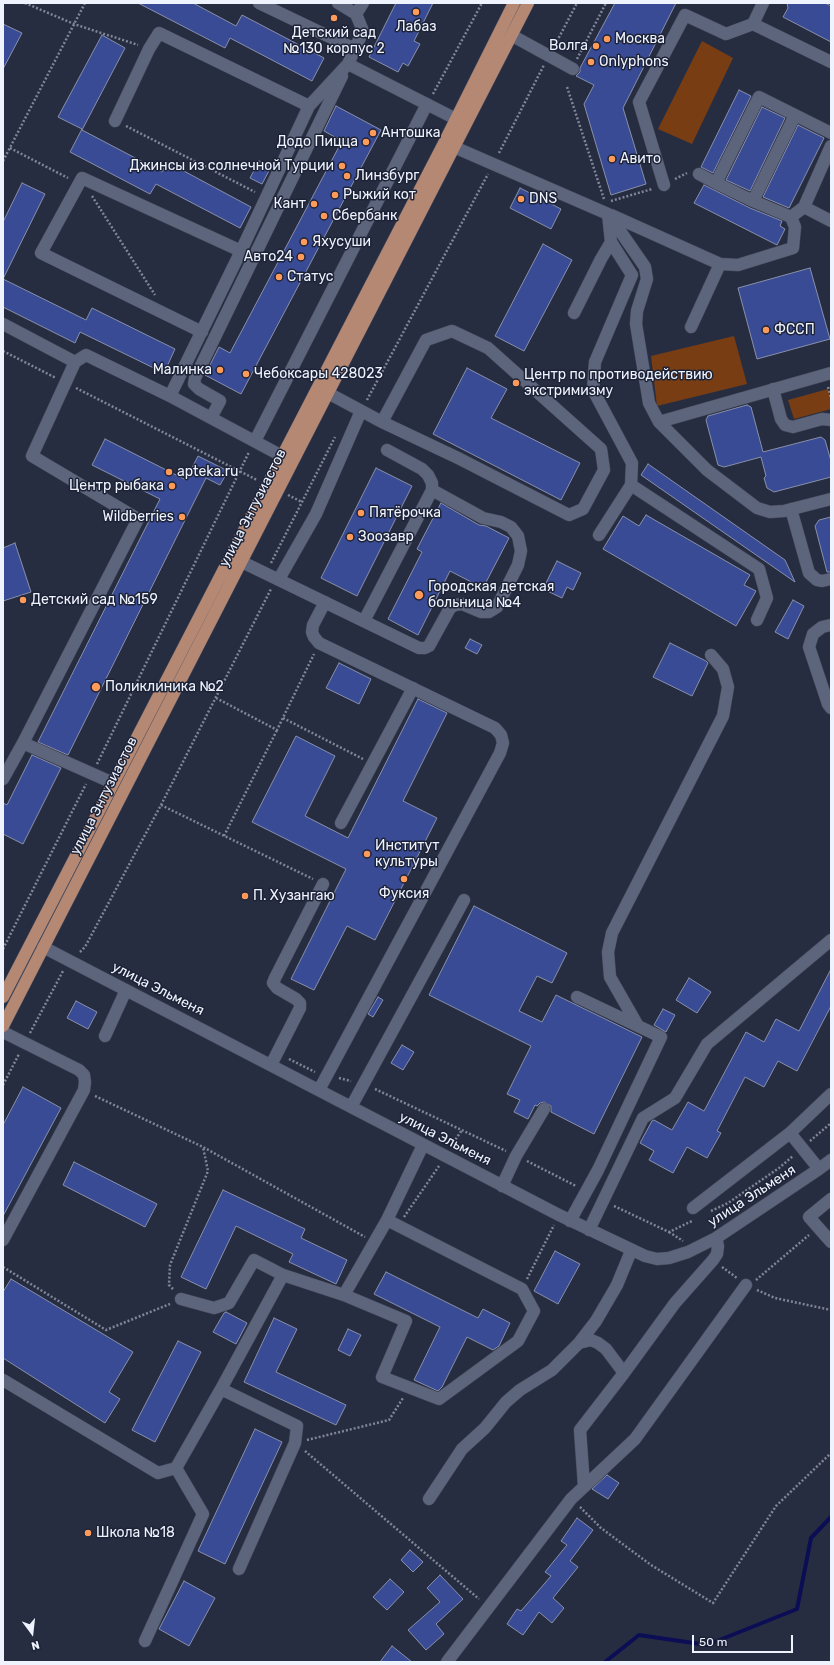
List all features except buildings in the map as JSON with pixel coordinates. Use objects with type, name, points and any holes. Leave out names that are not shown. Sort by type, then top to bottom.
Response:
[{"type":"main road","name":"улица Энтузиастов","points":[[461,122],[514,3]]},
{"type":"main road","name":"улица Энтузиастов","points":[[3,997],[317,388],[461,122],[528,3]]},
{"type":"main road","name":"улица Энтузиастов","points":[[3,1026],[328,394],[449,145]]},
{"type":"main road","points":[[317,388],[328,394]]},
{"type":"main road","points":[[282,456],[293,462]]},
{"type":"main road","points":[[230,556],[242,562]]},
{"type":"main road","points":[[113,783],[125,788]]},
{"type":"street","points":[[259,3],[355,49]]},
{"type":"street","points":[[211,418],[220,401],[199,389],[194,384],[195,378],[363,31],[356,14],[338,3]]},
{"type":"street","points":[[356,14],[363,3]]},
{"type":"street","points":[[664,185],[639,102],[685,15],[726,34],[753,24],[763,3]]},
{"type":"street","points":[[753,24],[831,62]]},
{"type":"street","points":[[115,121],[149,49],[159,33],[309,106]]},
{"type":"street","points":[[511,35],[573,69]]},
{"type":"street","points":[[348,64],[461,122]]},
{"type":"street","points":[[170,396],[241,251],[309,106],[348,64]]},
{"type":"street","points":[[716,183],[759,97],[831,133]]},
{"type":"street","points":[[255,441],[427,104]]},
{"type":"street","points":[[753,201],[795,115]]},
{"type":"street","points":[[449,145],[720,264],[738,265],[793,248],[795,227],[791,217],[753,201],[695,173]]},
{"type":"street","points":[[791,217],[804,207],[831,146]]},
{"type":"street","points":[[202,332],[41,253],[82,178],[241,251]]},
{"type":"street","points":[[804,207],[831,221]]},
{"type":"street","points":[[599,535],[631,485],[632,463],[593,390],[595,362],[632,275],[611,242],[608,214]]},
{"type":"street","points":[[608,214],[645,267],[647,279],[637,311],[636,324],[650,403],[659,422],[713,475],[757,508],[770,512],[791,509],[831,499]]},
{"type":"street","points":[[574,313],[611,242]]},
{"type":"street","points":[[691,327],[720,264]]},
{"type":"street","points":[[3,324],[75,362]]},
{"type":"street","points":[[328,394],[361,412],[382,422],[458,458],[569,515],[583,509],[604,470],[601,449],[488,348],[452,331],[426,340],[382,422]]},
{"type":"street","points":[[3,779],[138,519],[32,456],[75,362],[86,355],[170,396],[282,456]]},
{"type":"street","points":[[659,422],[831,373]]},
{"type":"street","points":[[773,389],[781,419],[786,425],[793,427],[822,419],[831,420]]},
{"type":"street","points":[[279,579],[316,514],[361,412]]},
{"type":"street","points":[[364,621],[432,490],[432,482],[422,469],[387,450]]},
{"type":"street","points":[[631,485],[759,569],[767,598],[757,620]]},
{"type":"street","points":[[242,562],[420,648],[424,648],[429,646],[450,608],[462,604],[481,612],[489,612],[497,607],[518,564],[521,551],[518,536],[511,527],[501,522],[483,518],[432,490]]},
{"type":"street","points":[[791,509],[809,573],[817,580],[822,581],[831,579]]},
{"type":"street","points":[[319,1090],[500,753],[503,743],[501,735],[495,728],[319,643],[312,632],[325,602]]},
{"type":"street","points":[[831,625],[822,628],[813,634],[809,642],[809,647],[828,704],[831,708]]},
{"type":"street","points":[[638,1026],[610,977],[609,946],[612,933],[723,716],[728,687],[723,669],[711,655]]},
{"type":"street","points":[[341,823],[413,688]]},
{"type":"street","points":[[23,743],[113,783]]},
{"type":"street","points":[[271,1065],[300,1008],[300,1003],[296,999],[273,984],[322,884]]},
{"type":"street","points":[[351,1107],[464,900]]},
{"type":"street","points":[[589,1230],[643,1118],[675,1098],[707,1044],[831,940]]},
{"type":"street","name":"улица Эльменя","points":[[43,947],[570,1221],[631,1251],[651,1258],[669,1258],[688,1252],[716,1238],[819,1170],[831,1160]]},
{"type":"street","points":[[105,1036],[126,990]]},
{"type":"street","points":[[570,1221],[598,1170],[661,1037],[577,997]]},
{"type":"street","points":[[3,1032],[79,1070],[84,1076],[85,1082],[84,1090],[3,1240]]},
{"type":"street","points":[[694,1214],[790,1134],[831,1094]]},
{"type":"street","points":[[502,1186],[516,1156],[544,1109]]},
{"type":"street","points":[[790,1134],[803,1148],[819,1170]]},
{"type":"street","points":[[344,1295],[374,1242],[392,1223],[423,1145]]},
{"type":"street","points":[[831,1199],[809,1217],[831,1242]]},
{"type":"street","points":[[182,1299],[214,1308],[229,1303],[254,1260],[283,1274],[344,1295],[406,1321],[382,1377],[439,1399],[518,1341],[534,1311],[522,1289],[392,1223]]},
{"type":"street","points":[[584,1486],[580,1430],[675,1303],[713,1260],[717,1254],[718,1246],[716,1238]]},
{"type":"street","points":[[429,1499],[462,1449],[485,1428],[506,1402],[520,1390],[552,1370],[579,1343],[596,1321],[617,1285],[631,1251]]},
{"type":"street","points":[[3,1380],[158,1473],[176,1468],[283,1274]]},
{"type":"street","points":[[447,1662],[570,1499],[635,1439],[746,1285]]},
{"type":"street","points":[[579,1343],[591,1340],[598,1343],[606,1349],[624,1373]]},
{"type":"street","points":[[221,1388],[296,1426],[295,1443],[239,1569]]},
{"type":"street","points":[[145,1641],[203,1514],[176,1468]]},
{"type":"path","points":[[25,3],[74,24],[149,49]]},
{"type":"path","points":[[3,161],[85,3]]},
{"type":"path","points":[[427,104],[482,3]]},
{"type":"path","points":[[361,412],[577,3]]},
{"type":"path","points":[[573,69],[606,3]]},
{"type":"path","points":[[567,87],[605,203],[664,185],[695,173]]},
{"type":"path","points":[[115,121],[266,198]]},
{"type":"path","points":[[10,148],[79,183],[93,197],[156,296]]},
{"type":"path","points":[[3,352],[261,482]]},
{"type":"path","points":[[266,573],[337,432]]},
{"type":"path","points":[[3,949],[92,774],[255,441]]},
{"type":"path","points":[[285,493],[302,502]]},
{"type":"path","points":[[75,956],[86,947],[161,805],[269,591],[279,579]]},
{"type":"path","points":[[224,836],[284,718],[319,643]]},
{"type":"path","points":[[216,698],[277,730]]},
{"type":"path","points":[[284,718],[372,764]]},
{"type":"path","points":[[161,805],[322,884]]},
{"type":"path","points":[[80,953],[87,956]]},
{"type":"path","points":[[3,1085],[62,972],[69,968]]},
{"type":"path","points":[[277,1053],[320,1074],[363,1084],[462,1130],[586,1191]]},
{"type":"path","points":[[84,1090],[203,1147],[374,1242]]},
{"type":"path","points":[[708,1213],[728,1203],[773,1172],[831,1123]]},
{"type":"path","points":[[449,1150],[462,1130]]},
{"type":"path","points":[[3,1267],[106,1330],[182,1299],[169,1285],[170,1265],[208,1171],[203,1147]]},
{"type":"path","points":[[392,1223],[442,1161]]},
{"type":"path","points":[[604,1201],[669,1232],[694,1214]]},
{"type":"path","points":[[522,1289],[559,1215]]},
{"type":"path","points":[[746,1285],[756,1280],[818,1227]]},
{"type":"path","points":[[295,1443],[389,1420],[410,1388]]},
{"type":"path","points":[[295,1443],[489,1608]]},
{"type":"path","points":[[570,1499],[607,1533],[650,1565],[713,1603],[776,1506],[831,1453]]},
{"type":"shaded area","points":[[702,41],[733,58],[692,144],[658,129]]},
{"type":"shaded area","points":[[734,336],[747,384],[657,406],[651,356]]},
{"type":"shaded area","points":[[828,389],[831,409],[794,419],[788,400]]},
{"type":"waterway","points":[[605,1662],[639,1635],[707,1645],[797,1609],[811,1538],[831,1517]]},
{"type":"place","name":"Лабаз","points":[[416,12]]},
{"type":"place","name":"Детский сад №130 корпус 2","points":[[334,18]]},
{"type":"place","name":"Москва","points":[[607,39]]},
{"type":"place","name":"Волга","points":[[596,46]]},
{"type":"place","name":"Onlyphons","points":[[591,62]]},
{"type":"place","name":"Антошка","points":[[373,133]]},
{"type":"place","name":"Додо Пицца","points":[[366,142]]},
{"type":"place","name":"Авито","points":[[612,159]]},
{"type":"place","name":"Джинсы из солнечной Турции","points":[[342,166]]},
{"type":"place","name":"Линзбург","points":[[347,176]]},
{"type":"place","name":"Рыжий кот","points":[[335,195]]},
{"type":"place","name":"DNS","points":[[521,199]]},
{"type":"place","name":"Кант","points":[[314,204]]},
{"type":"place","name":"Сбербанк","points":[[324,216]]},
{"type":"place","name":"Яхусуши","points":[[304,242]]},
{"type":"place","name":"Авто24","points":[[301,257]]},
{"type":"place","name":"Статус","points":[[279,277]]},
{"type":"place","name":"ФССП","points":[[766,330]]},
{"type":"place","name":"Малинка","points":[[220,370]]},
{"type":"place","name":"Чебоксары 428023","points":[[246,374]]},
{"type":"place","name":"Центр по противодействию экстримизму","points":[[516,383]]},
{"type":"place","name":"apteka.ru","points":[[169,472]]},
{"type":"place","name":"Центр рыбака","points":[[172,486]]},
{"type":"place","name":"Пятёрочка","points":[[361,513]]},
{"type":"place","name":"Wildberries","points":[[182,517]]},
{"type":"place","name":"Зоозавр","points":[[350,537]]},
{"type":"place","name":"Городская детская больница №4","points":[[419,595]]},
{"type":"place","name":"Детский сад №159","points":[[23,600]]},
{"type":"place","name":"Поликлиника №2","points":[[96,687]]},
{"type":"place","name":"Институт культуры","points":[[367,854]]},
{"type":"place","name":"Фуксия","points":[[404,879]]},
{"type":"place","name":"П. Хузангаю","points":[[245,896]]},
{"type":"place","name":"Школа №18","points":[[88,1533]]}]
